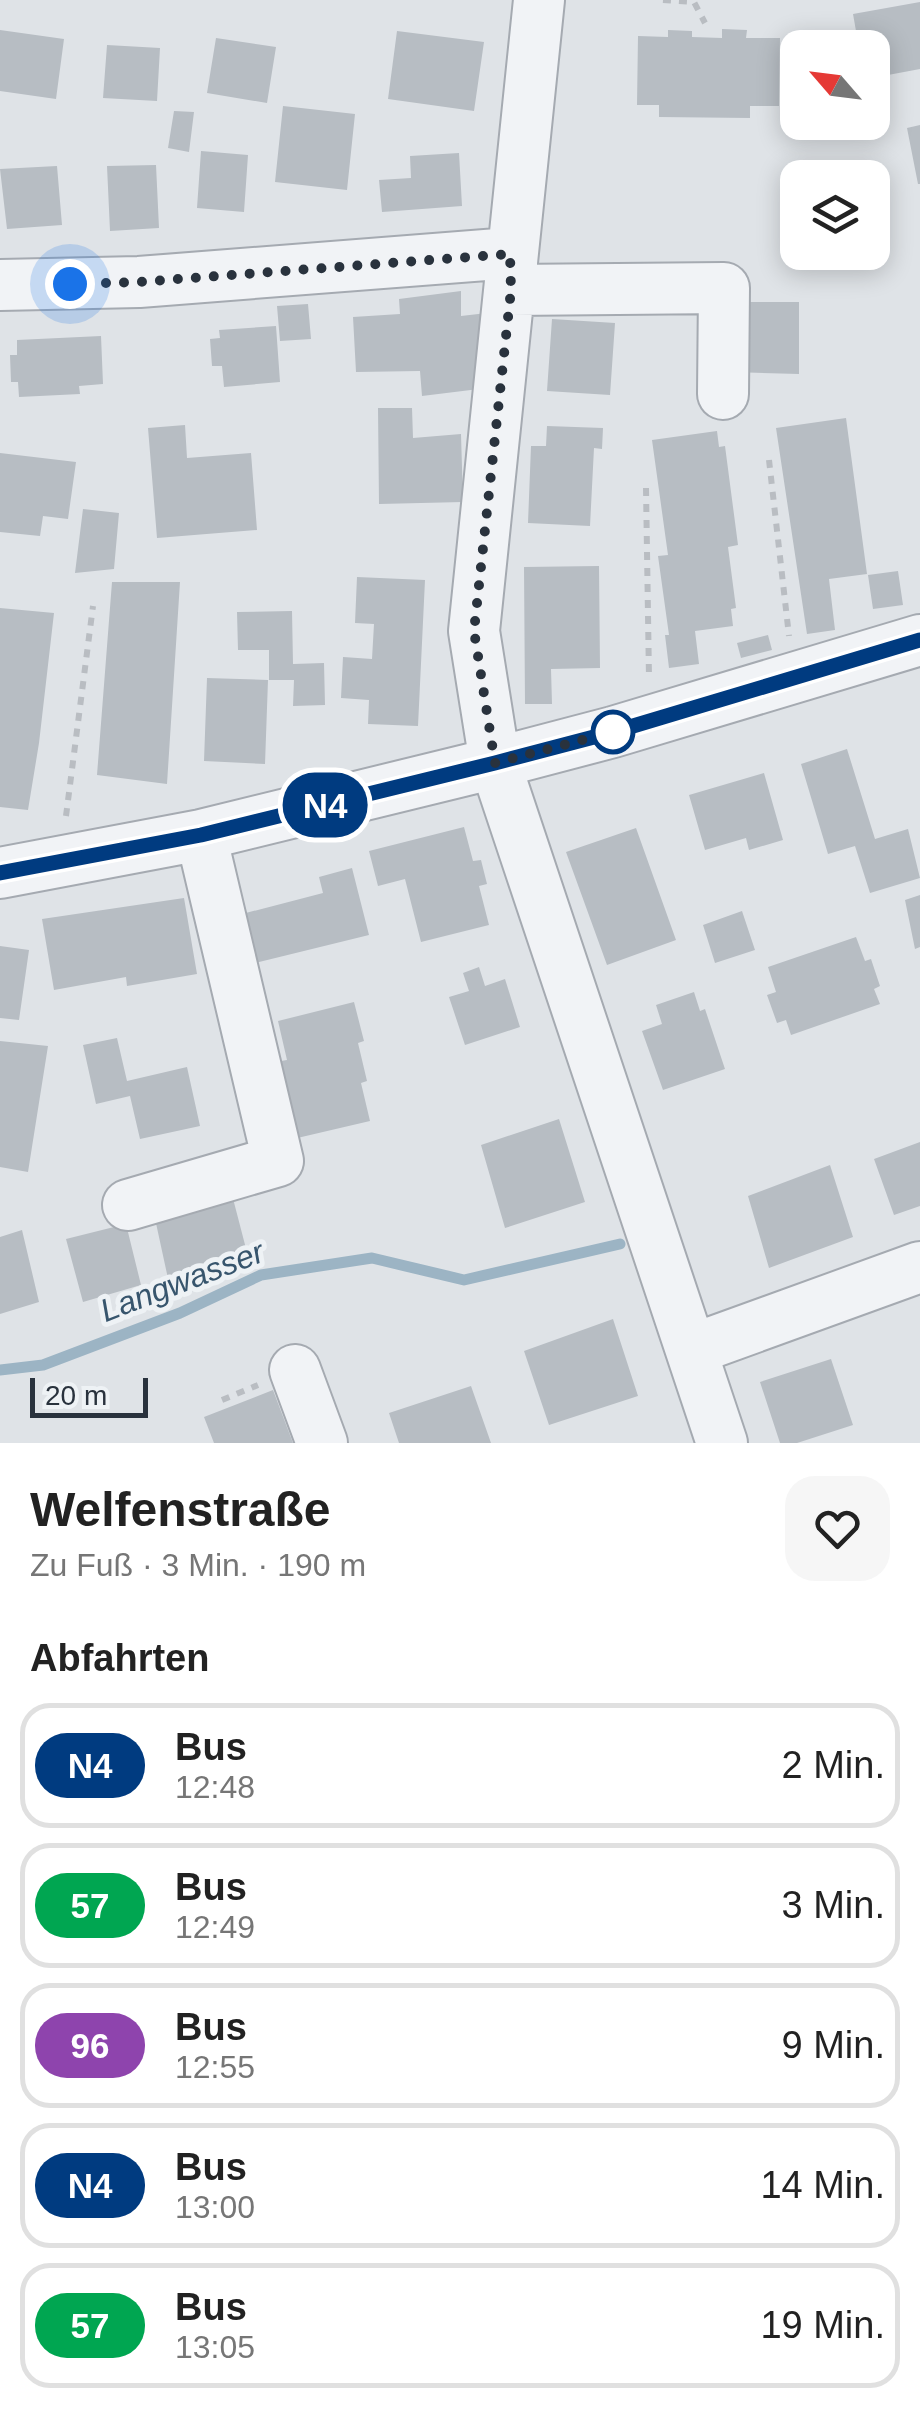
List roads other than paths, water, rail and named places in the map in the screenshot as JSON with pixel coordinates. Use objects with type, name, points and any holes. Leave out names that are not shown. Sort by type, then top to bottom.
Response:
[{"type":"street","points":[[539,0],[474,631],[495,763],[722,1443]]},
{"type":"street","points":[[0,285],[511,272],[724,288],[723,394]]},
{"type":"street","points":[[0,873],[201,835],[495,763],[613,732],[920,640]]},
{"type":"street","points":[[128,1205],[278,1161],[201,835]]},
{"type":"street","points":[[691,1350],[920,1267]]},
{"type":"street","points":[[295,1370],[322,1443]]},
{"type":"waterway","name":"Langwasser","points":[[0,1370],[43,1365],[180,1313],[261,1275],[372,1258],[464,1280],[620,1244]]}]
